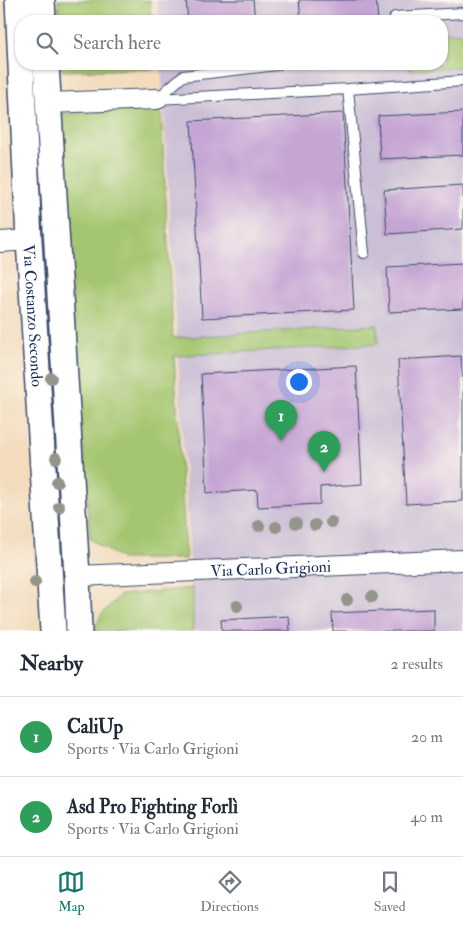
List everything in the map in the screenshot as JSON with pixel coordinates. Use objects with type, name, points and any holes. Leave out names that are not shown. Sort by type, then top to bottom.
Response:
[{"type":"street","name":"Via Costanzo Secondo","points":[[18,0],[19,15]]},
{"type":"street","points":[[42,0],[43,15]]},
{"type":"street","name":"Via Costanzo Secondo","points":[[22,70],[54,631]]},
{"type":"street","name":"Via Costanzo Secondo","points":[[46,70],[79,631]]},
{"type":"street","points":[[48,103],[157,99]]},
{"type":"street","points":[[0,242],[30,240]]},
{"type":"street","name":"Via Carlo Grigioni","points":[[77,576],[463,560]]},
{"type":"lane","points":[[422,15],[463,12]]},
{"type":"lane","points":[[157,99],[183,76],[234,70]]},
{"type":"lane","points":[[157,99],[348,90],[463,80]]},
{"type":"lane","points":[[348,90],[364,254]]},
{"type":"shaded area","points":[[157,0],[463,0],[463,631],[194,631],[161,70],[448,70],[448,15],[158,15]]},
{"type":"green space","points":[[58,0],[150,0],[151,15],[59,15]]},
{"type":"green space","points":[[463,32],[463,67],[448,68],[448,33]]},
{"type":"green space","points":[[31,70],[40,70],[70,631],[61,631]]},
{"type":"green space","points":[[62,70],[108,70],[62,71]]},
{"type":"green space","points":[[161,109],[173,338],[377,325],[378,344],[174,356],[186,559],[122,559],[90,539],[58,114]]},
{"type":"green space","points":[[193,588],[193,631],[95,631],[100,616],[120,595]]},
{"type":"building","points":[[186,0],[253,0],[254,15],[187,15]]},
{"type":"building","points":[[299,0],[376,0],[377,15],[300,15]]},
{"type":"building","points":[[463,112],[463,155],[380,159],[378,116]]},
{"type":"building","points":[[343,113],[354,310],[202,318],[191,121]]},
{"type":"building","points":[[463,185],[463,229],[387,234],[384,190]]},
{"type":"building","points":[[463,263],[463,309],[389,312],[387,267]]},
{"type":"building","points":[[461,356],[463,385],[463,501],[406,504],[398,360]]},
{"type":"building","points":[[356,366],[362,484],[320,487],[320,504],[258,507],[257,490],[207,493],[201,374]]},
{"type":"building","points":[[434,609],[434,631],[333,631],[332,613]]},
{"type":"building","points":[[289,616],[290,631],[222,631],[221,620]]},
{"type":"place","name":"CaliUp","points":[[281,441]]},
{"type":"place","name":"Asd Pro Fighting Forlì","points":[[324,472]]}]
